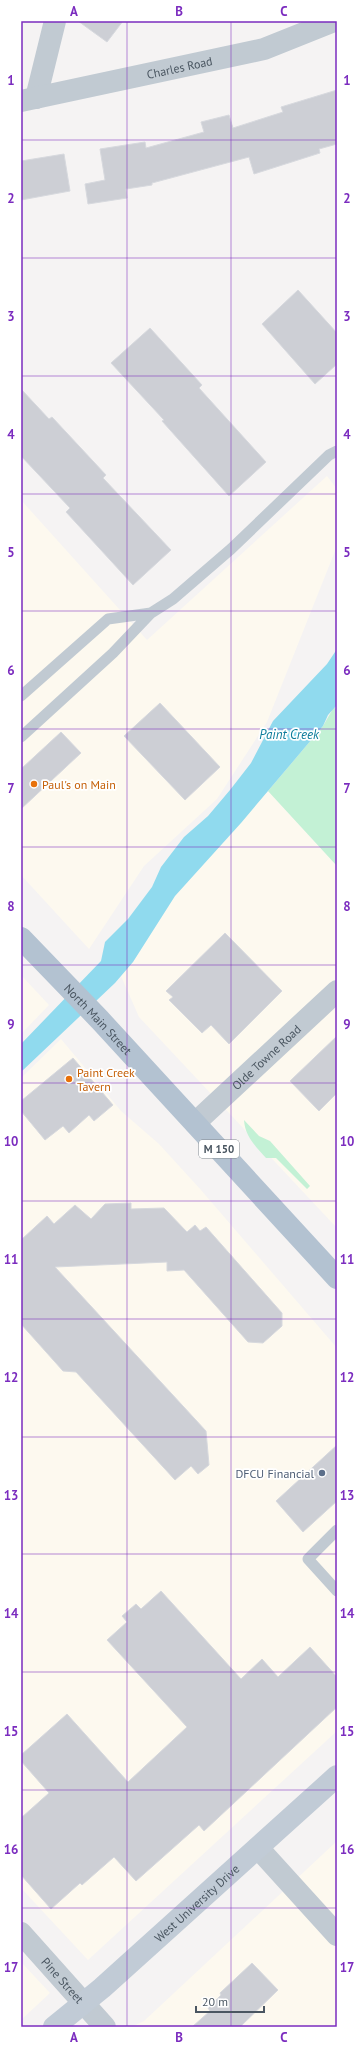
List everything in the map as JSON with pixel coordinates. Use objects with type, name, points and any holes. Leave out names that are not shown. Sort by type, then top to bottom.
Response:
[{"type":"main road","name":"North Main Street","points":[[21,938],[67,984],[337,1278]]},
{"type":"main road","name":"West University Drive","points":[[54,2027],[84,2003],[337,1776]]},
{"type":"street","points":[[29,100],[55,21]]},
{"type":"street","name":"Charles Road","points":[[29,100],[264,49],[334,21]]},
{"type":"street","name":"Olde Towne Road","points":[[195,1123],[337,991]]},
{"type":"street","points":[[258,1848],[337,1935]]},
{"type":"street","name":"Pine Street","points":[[21,1933],[105,2027]]},
{"type":"lane","points":[[21,737],[112,653],[151,613],[173,599],[231,549],[329,455],[337,451]]},
{"type":"lane","points":[[21,696],[108,619],[151,613]]},
{"type":"lane","points":[[337,1530],[308,1559],[337,1591]]},
{"type":"shaded area","points":[[327,476],[337,489],[337,546],[267,722],[217,799],[144,866],[89,949],[21,875],[21,500],[147,640]]},
{"type":"shaded area","points":[[268,791],[337,866],[337,1228],[139,1017],[121,976],[133,962],[175,896]]},
{"type":"shaded area","points":[[21,975],[49,1005],[21,1034]]},
{"type":"shaded area","points":[[61,1039],[121,1111],[159,1144],[201,1190],[337,1348],[337,1731],[88,1960],[21,1888],[21,1078]]},
{"type":"shaded area","points":[[337,1841],[337,2027],[131,2027],[144,2021]]},
{"type":"shaded area","points":[[21,1962],[50,1993],[21,2020]]},
{"type":"green space","points":[[334,707],[337,711],[337,866],[268,791],[323,726]]},
{"type":"green space","points":[[244,1120],[259,1136],[270,1141],[310,1186],[307,1189],[276,1158],[266,1158],[262,1154],[248,1136]]},
{"type":"water","name":"Paint Creek","points":[[337,649],[337,705],[328,715],[323,726],[241,823],[175,896],[133,962],[115,983],[21,1072],[21,1044],[101,961],[105,942],[128,919],[152,887],[161,867],[184,837],[208,816],[230,790],[251,763],[273,721],[327,664]]},
{"type":"building","points":[[78,21],[123,21],[107,42]]},
{"type":"building","points":[[337,90],[337,144],[319,149],[320,153],[254,174],[249,157],[152,183],[152,185],[126,189],[127,198],[88,204],[85,184],[105,180],[100,149],[145,142],[146,148],[204,132],[201,122],[229,115],[233,128],[283,112],[281,107]]},
{"type":"building","points":[[64,154],[70,191],[21,200],[21,161]]},
{"type":"building","points":[[298,290],[337,333],[337,364],[315,384],[262,324]]},
{"type":"building","points":[[150,328],[202,385],[199,388],[266,462],[229,496],[162,421],[164,420],[111,363]]},
{"type":"building","points":[[21,389],[49,419],[52,417],[106,475],[103,478],[171,550],[133,585],[66,512],[70,508],[21,456]]},
{"type":"building","points":[[160,703],[220,767],[185,800],[124,736]]},
{"type":"building","name":"Paul's on Main","points":[[61,732],[81,753],[21,809],[21,769]]},
{"type":"building","points":[[225,933],[282,991],[229,1044],[211,1025],[202,1033],[169,1000],[173,997],[166,991]]},
{"type":"building","points":[[337,1036],[337,1093],[319,1111],[290,1081]]},
{"type":"building","name":"Paint Creek Tavern","points":[[73,1058],[113,1105],[94,1121],[89,1115],[69,1133],[63,1126],[45,1140],[21,1111],[21,1101]]},
{"type":"building","points":[[131,1203],[131,1209],[164,1208],[187,1232],[195,1225],[200,1231],[206,1227],[282,1313],[282,1326],[263,1343],[248,1342],[184,1270],[167,1271],[167,1262],[55,1267],[206,1431],[209,1465],[198,1474],[191,1466],[175,1480],[76,1372],[63,1371],[21,1324],[21,1240],[47,1216],[54,1224],[75,1205],[91,1219],[105,1204]]},
{"type":"building","name":"DFCU Financial","points":[[337,1445],[337,1501],[303,1532],[276,1501]]},
{"type":"building","points":[[161,1591],[241,1679],[262,1659],[278,1677],[310,1647],[337,1677],[337,1707],[204,1831],[199,1825],[136,1881],[114,1857],[82,1885],[80,1883],[51,1909],[21,1875],[21,1818],[49,1793],[21,1761],[21,1755],[67,1714],[128,1782],[187,1727],[107,1640],[127,1622],[122,1616],[136,1604],[141,1609]]},
{"type":"building","points":[[252,1963],[278,1990],[240,2027],[192,2027],[210,2011],[208,2008],[221,1995],[220,1993]]},
{"type":"place","name":"Paul's on Main","points":[[34,784]]},
{"type":"place","name":"Paint Creek Tavern","points":[[69,1079]]},
{"type":"place","name":"DFCU Financial","points":[[322,1473]]}]
